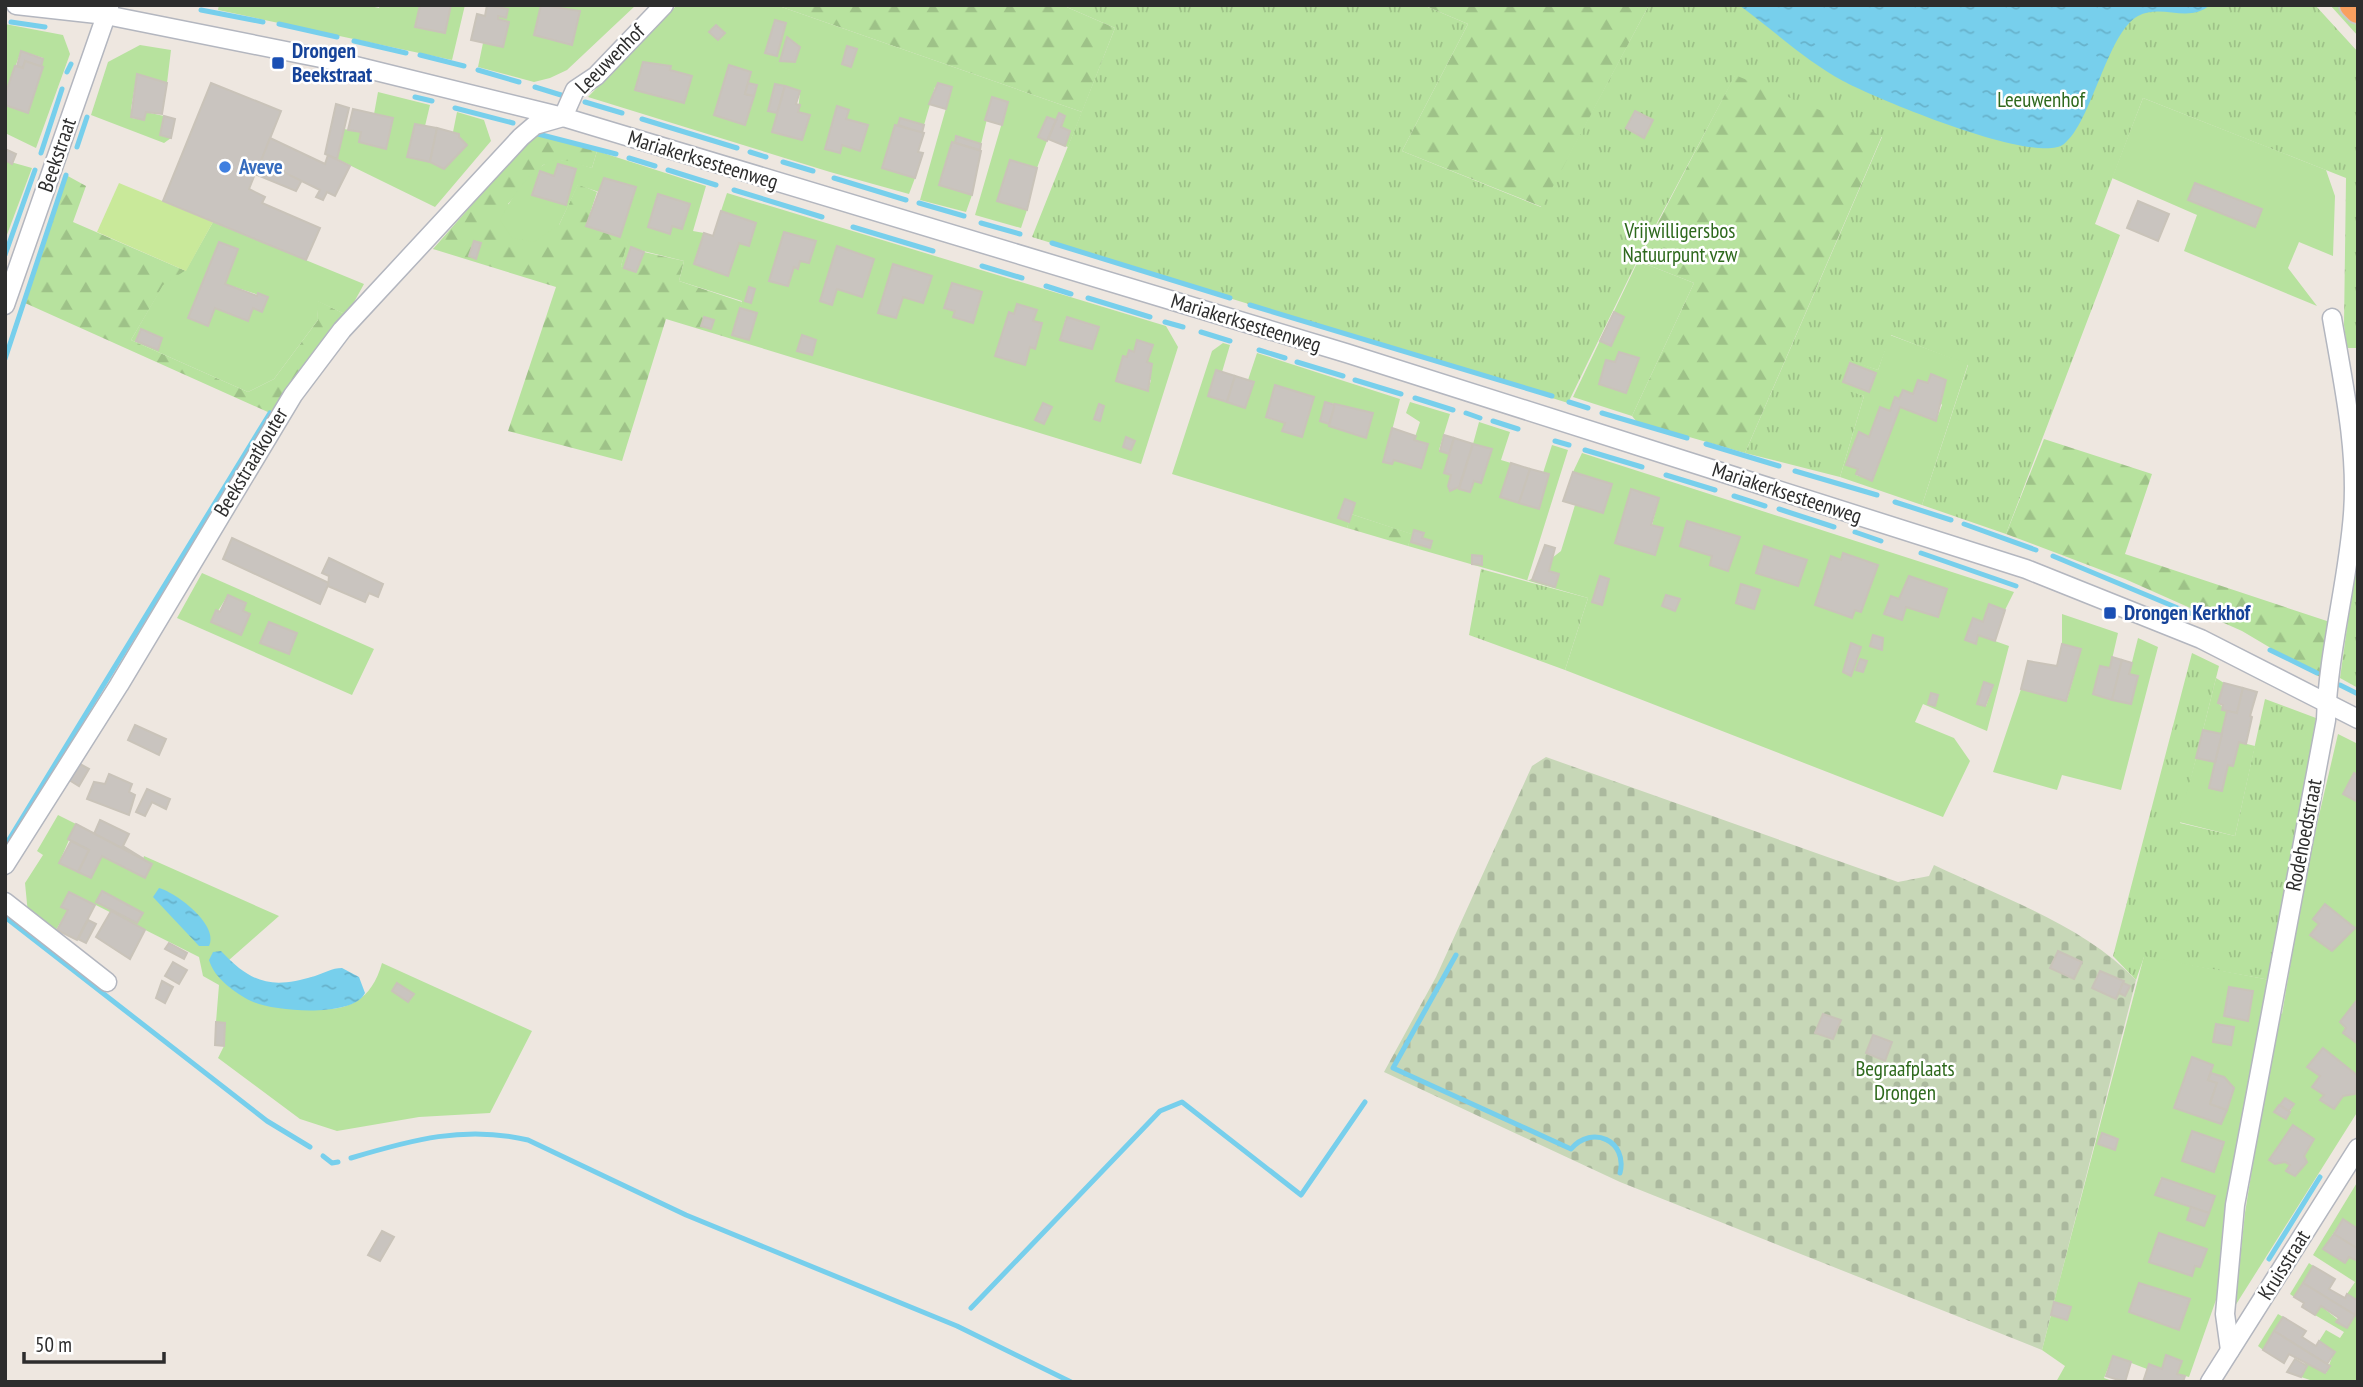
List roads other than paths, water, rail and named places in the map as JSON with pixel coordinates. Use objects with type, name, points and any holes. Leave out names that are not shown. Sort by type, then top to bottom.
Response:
[{"type":"highway","points":[[2353,5],[2358,10]]},
{"type":"street","name":"Mariakerksesteenweg","points":[[16,5],[108,10],[563,117],[1346,353],[2026,569],[2201,639],[2358,719]]},
{"type":"street","name":"Leeuwenhof","points":[[563,117],[575,90],[596,76],[664,5]]},
{"type":"street","name":"Beekstraat","points":[[5,305],[108,10]]},
{"type":"street","name":"Beekstraatkouter","points":[[5,865],[119,685],[293,395],[342,330],[521,137],[535,125],[563,117]]},
{"type":"street","name":"Rodehoedstraat","points":[[2230,1350],[2225,1314],[2235,1205],[2324,733],[2327,682],[2353,513],[2346,401],[2332,318]]},
{"type":"street","points":[[5,902],[107,982]]},
{"type":"street","name":"Kruisstraat","points":[[2210,1382],[2358,1148]]},
{"type":"water","points":[[1739,5],[2210,5],[2193,13],[2147,13],[2127,25],[2108,58],[2074,133],[2064,144],[2048,148],[2022,146],[1955,127],[1843,81],[1790,45]]},
{"type":"water","points":[[159,888],[176,896],[195,911],[208,929],[209,946],[199,946],[153,897]]},
{"type":"water","points":[[221,951],[253,977],[275,983],[300,980],[342,968],[359,977],[365,993],[358,1001],[329,1009],[294,1010],[262,1005],[238,994],[215,973],[209,960],[213,952]]},
{"type":"waterway","points":[[201,10],[263,22]]},
{"type":"waterway","points":[[11,22],[45,27]]},
{"type":"waterway","points":[[279,24],[337,37]]},
{"type":"waterway","points":[[354,41],[406,53]]},
{"type":"waterway","points":[[420,55],[464,66]]},
{"type":"waterway","points":[[67,72],[71,64]]},
{"type":"waterway","points":[[478,70],[519,82]]},
{"type":"waterway","points":[[535,87],[561,95]]},
{"type":"waterway","points":[[41,153],[62,89]]},
{"type":"waterway","points":[[415,97],[432,101]]},
{"type":"waterway","points":[[585,102],[622,113]]},
{"type":"waterway","points":[[455,108],[513,123]]},
{"type":"waterway","points":[[77,147],[87,117]]},
{"type":"waterway","points":[[642,119],[737,148]]},
{"type":"waterway","points":[[538,134],[616,154]]},
{"type":"waterway","points":[[750,152],[766,157]]},
{"type":"waterway","points":[[629,158],[655,166]]},
{"type":"waterway","points":[[783,162],[813,171]]},
{"type":"waterway","points":[[5,255],[35,170]]},
{"type":"waterway","points":[[668,170],[716,185]]},
{"type":"waterway","points":[[5,359],[66,175]]},
{"type":"waterway","points":[[834,178],[906,200]]},
{"type":"waterway","points":[[734,190],[822,217]]},
{"type":"waterway","points":[[919,203],[964,216]]},
{"type":"waterway","points":[[981,223],[1020,234]]},
{"type":"waterway","points":[[853,227],[933,251]]},
{"type":"waterway","points":[[1052,243],[1230,298]]},
{"type":"waterway","points":[[982,266],[1022,278]]},
{"type":"waterway","points":[[1046,286],[1071,294]]},
{"type":"waterway","points":[[1088,298],[1150,317]]},
{"type":"waterway","points":[[1250,305],[1552,396]]},
{"type":"waterway","points":[[1165,322],[1183,327]]},
{"type":"waterway","points":[[1201,332],[1230,341]]},
{"type":"waterway","points":[[1259,350],[1285,358]]},
{"type":"waterway","points":[[1297,362],[1343,376]]},
{"type":"waterway","points":[[1355,380],[1401,394]]},
{"type":"waterway","points":[[1415,398],[1453,410]]},
{"type":"waterway","points":[[1569,402],[1588,408]]},
{"type":"waterway","points":[[5,846],[270,413]]},
{"type":"waterway","points":[[1466,413],[1480,418]]},
{"type":"waterway","points":[[1602,413],[1687,438]]},
{"type":"waterway","points":[[1493,421],[1518,429]]},
{"type":"waterway","points":[[1555,441],[1569,445]]},
{"type":"waterway","points":[[1706,444],[1779,466]]},
{"type":"waterway","points":[[1585,450],[1642,467]]},
{"type":"waterway","points":[[1795,471],[1877,495]]},
{"type":"waterway","points":[[1666,475],[1715,490]]},
{"type":"waterway","points":[[1734,496],[1765,506]]},
{"type":"waterway","points":[[1895,502],[1951,520]]},
{"type":"waterway","points":[[1779,509],[1834,527]]},
{"type":"waterway","points":[[1964,524],[2036,550]]},
{"type":"waterway","points":[[1855,532],[1881,541]]},
{"type":"waterway","points":[[1921,553],[2016,586]]},
{"type":"waterway","points":[[2053,556],[2192,614]]},
{"type":"waterway","points":[[2270,650],[2317,673]]},
{"type":"waterway","points":[[2340,685],[2358,694]]},
{"type":"waterway","points":[[5,917],[267,1121],[310,1147]]},
{"type":"waterway","points":[[1456,955],[1393,1068],[1571,1149],[1589,1138],[1606,1140],[1619,1152],[1620,1173]]},
{"type":"waterway","points":[[971,1308],[1160,1111],[1182,1102],[1301,1195],[1365,1102]]},
{"type":"waterway","points":[[351,1158],[417,1140],[460,1134],[528,1140],[686,1215],[957,1326],[1071,1382]]},
{"type":"waterway","points":[[323,1156],[332,1163],[338,1162]]},
{"type":"waterway","points":[[2269,1259],[2320,1177]]},
{"type":"place","name":"Drongen Beekstraat","points":[[278,63]]},
{"type":"place","name":"Aveve","points":[[225,167]]},
{"type":"place","name":"Drongen Kerkhof","points":[[2110,613]]},
{"type":"park label","name":"Vrijwilligersbos Natuurpunt vzw","points":[[1680,243]]},
{"type":"park label","name":"Begraafplaats Drongen","points":[[1905,1081]]}]
